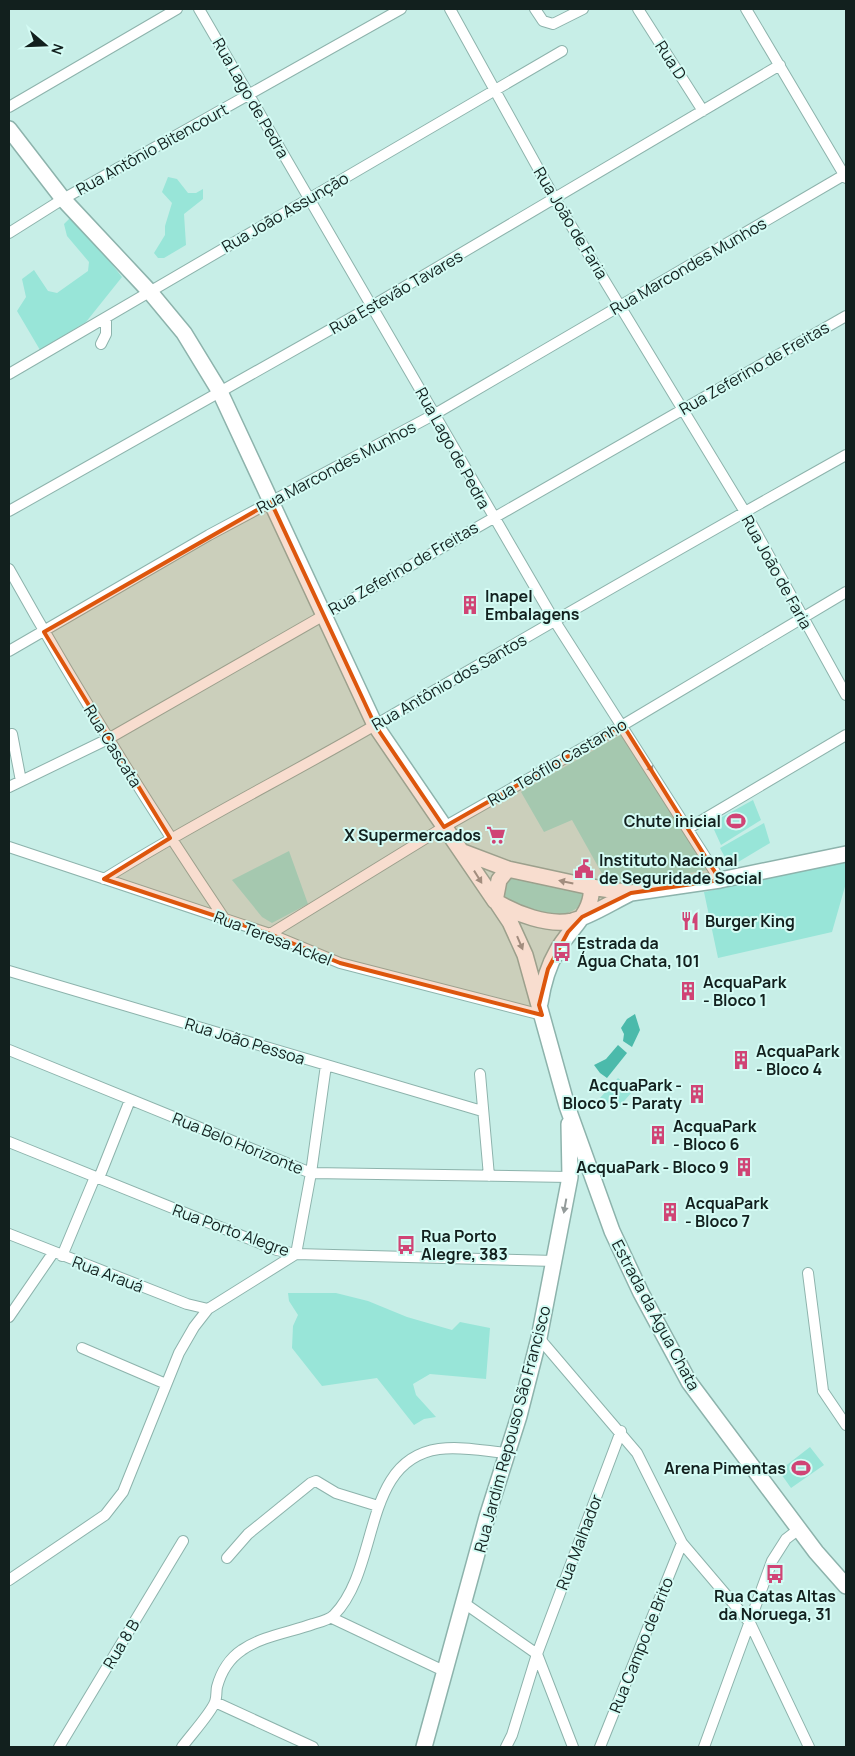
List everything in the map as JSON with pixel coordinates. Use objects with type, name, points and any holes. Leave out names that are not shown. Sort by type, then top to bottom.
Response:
[{"type":"main road","name":"Estrada da Água Chata","points":[[9,129],[63,198],[150,292],[184,333],[220,392],[322,615],[375,725],[496,900],[518,937],[568,1106],[612,1231],[641,1293],[689,1382],[799,1529],[846,1586]]},
{"type":"main road","points":[[463,852],[508,869],[591,887],[631,893],[720,880],[846,854]]},
{"type":"main road","points":[[508,869],[499,880],[496,900],[512,911],[547,920],[561,922],[582,917],[631,893]]},
{"type":"main road","points":[[541,1010],[548,969],[568,932],[582,917],[590,904],[591,887]]},
{"type":"main road","name":"Rua Jardim Repouso São Francisco","points":[[424,1747],[487,1516],[507,1453],[539,1338],[556,1261],[570,1177],[568,1106]]},
{"type":"street","points":[[9,107],[177,9]]},
{"type":"street","name":"Rua Lago de Pedra","points":[[199,9],[435,414],[492,517],[554,620],[689,828],[720,880]]},
{"type":"street","name":"Rua Antônio Bitencourt","points":[[9,233],[63,198],[401,9]]},
{"type":"street","name":"Rua João de Faria","points":[[450,9],[555,199],[745,512],[846,695]]},
{"type":"street","points":[[535,9],[543,21],[553,24],[583,9]]},
{"type":"street","name":"Rua D","points":[[638,9],[703,111]]},
{"type":"street","points":[[746,9],[845,177]]},
{"type":"street","name":"Rua João Assunção","points":[[9,374],[562,51]]},
{"type":"street","name":"Rua Estevão Tavares","points":[[9,511],[372,306],[780,65]]},
{"type":"street","name":"Rua Marcondes Munhos","points":[[9,651],[192,544],[435,414],[620,304],[845,177]]},
{"type":"street","name":"Rua Zeferino de Freitas","points":[[9,787],[108,738],[846,316]]},
{"type":"street","points":[[101,344],[106,334],[106,319]]},
{"type":"street","name":"Rua Antônio dos Santos","points":[[104,879],[170,838],[375,725],[554,620],[846,455]]},
{"type":"street","name":"Rua Cascata","points":[[9,570],[108,738],[170,838],[224,918]]},
{"type":"street","name":"Rua Teófilo Castanho","points":[[270,934],[444,827],[623,725],[846,592]]},
{"type":"street","points":[[12,734],[21,781]]},
{"type":"street","points":[[689,828],[846,735]]},
{"type":"street","name":"Rua Teresa Ackel","points":[[9,847],[270,934],[340,963],[436,990],[541,1010]]},
{"type":"street","name":"Rua João Pessoa","points":[[9,970],[482,1111]]},
{"type":"street","name":"Rua Belo Horizonte","points":[[9,1050],[311,1172],[570,1177]]},
{"type":"street","points":[[9,1580],[105,1515],[115,1505],[123,1492],[179,1353],[208,1309],[296,1254],[311,1172],[326,1065]]},
{"type":"street","points":[[480,1074],[489,1176]]},
{"type":"street","points":[[9,1317],[58,1254],[97,1178],[130,1100]]},
{"type":"street","name":"Rua Porto Alegre","points":[[9,1142],[277,1250],[296,1254],[556,1261]]},
{"type":"street","name":"Rua Arauá","points":[[9,1234],[187,1304],[208,1309]]},
{"type":"street","points":[[808,1273],[823,1391],[846,1424]]},
{"type":"street","points":[[539,1338],[621,1431],[637,1453],[682,1542],[750,1623],[809,1747]]},
{"type":"street","points":[[82,1348],[166,1384]]},
{"type":"street","name":"Rua Malhador","points":[[506,1747],[512,1735],[537,1654],[621,1431]]},
{"type":"street","points":[[182,1747],[215,1702],[221,1675],[234,1656],[244,1648],[332,1618],[346,1602],[357,1580],[366,1555],[378,1506],[387,1484],[399,1470],[425,1452],[458,1448],[507,1453]]},
{"type":"street","points":[[227,1558],[248,1534],[316,1481],[336,1494],[378,1506]]},
{"type":"street","points":[[704,1747],[772,1560],[786,1539],[799,1529]]},
{"type":"street","name":"Rua 8 B","points":[[59,1747],[183,1541]]},
{"type":"street","name":"Rua Campo de Brito","points":[[600,1747],[682,1542]]},
{"type":"street","points":[[464,1603],[537,1654],[573,1747]]},
{"type":"street","points":[[332,1618],[444,1670]]},
{"type":"street","points":[[215,1702],[313,1747]]},
{"type":"highlighted area","points":[[271,502],[375,725],[444,827],[623,725],[720,880],[631,893],[582,917],[568,932],[548,969],[539,1005],[542,1015],[340,963],[270,934],[104,879],[170,838],[44,632]]},
{"type":"shaded area","points":[[168,177],[177,179],[188,193],[196,193],[203,189],[203,199],[184,214],[186,245],[164,258],[158,258],[154,253],[165,235],[165,226],[172,203],[162,192]]},
{"type":"shaded area","points":[[73,215],[122,277],[86,322],[40,350],[17,311],[26,297],[22,279],[34,270],[48,291],[57,293],[88,271],[89,262],[67,236],[64,224]]},
{"type":"shaded area","points":[[622,734],[708,870],[657,877],[605,879],[572,820],[544,832],[521,792]]},
{"type":"shaded area","name":"Chute inicial","points":[[753,800],[761,820],[721,845],[711,823]]},
{"type":"shaded area","name":"Chute inicial","points":[[764,823],[770,843],[730,867],[720,848]]},
{"type":"shaded area","points":[[289,851],[308,904],[272,923],[262,917],[232,880]]},
{"type":"shaded area","points":[[846,862],[846,883],[832,932],[718,958],[704,892]]},
{"type":"shaded area","points":[[510,876],[583,892],[583,903],[565,914],[554,915],[523,908],[505,897],[504,885]]},
{"type":"shaded area","points":[[635,1014],[640,1030],[632,1047],[623,1041],[624,1034],[621,1028],[627,1019]]},
{"type":"shaded area","points":[[618,1045],[627,1053],[607,1078],[594,1065],[606,1059]]},
{"type":"shaded area","points":[[618,1078],[633,1091],[617,1109],[600,1098]]},
{"type":"shaded area","points":[[288,1293],[336,1293],[368,1301],[407,1317],[452,1330],[460,1322],[490,1328],[486,1379],[430,1374],[413,1384],[416,1395],[436,1417],[424,1419],[414,1425],[377,1378],[322,1386],[292,1348],[293,1326],[298,1315],[289,1301]]},
{"type":"shaded area","name":"Arena Pimentas","points":[[810,1447],[824,1465],[791,1488],[779,1471]]},
{"type":"place","name":"Inapel Embalagens","points":[[470,605]]},
{"type":"place","name":"Chute inicial","points":[[736,821]]},
{"type":"place","name":"X Supermercados","points":[[496,835]]},
{"type":"place","name":"Instituto Nacional de Seguridade Social","points":[[584,869]]},
{"type":"place","name":"Burger King","points":[[690,921]]},
{"type":"place","name":"Estrada da Água Chata, 101","points":[[562,952]]},
{"type":"place","name":"AcquaPark - Bloco 1","points":[[688,991]]},
{"type":"place","name":"AcquaPark - Bloco 4","points":[[741,1060]]},
{"type":"place","name":"AcquaPark - Bloco 5 - Paraty","points":[[697,1094]]},
{"type":"place","name":"AcquaPark - Bloco 6","points":[[658,1135]]},
{"type":"place","name":"AcquaPark - Bloco 9","points":[[744,1167]]},
{"type":"place","name":"AcquaPark - Bloco 7","points":[[670,1212]]},
{"type":"place","name":"Rua Porto Alegre, 383","points":[[406,1245]]},
{"type":"place","name":"Arena Pimentas","points":[[801,1468]]},
{"type":"place","name":"Rua Catas Altas da Noruega, 31","points":[[775,1574]]}]
